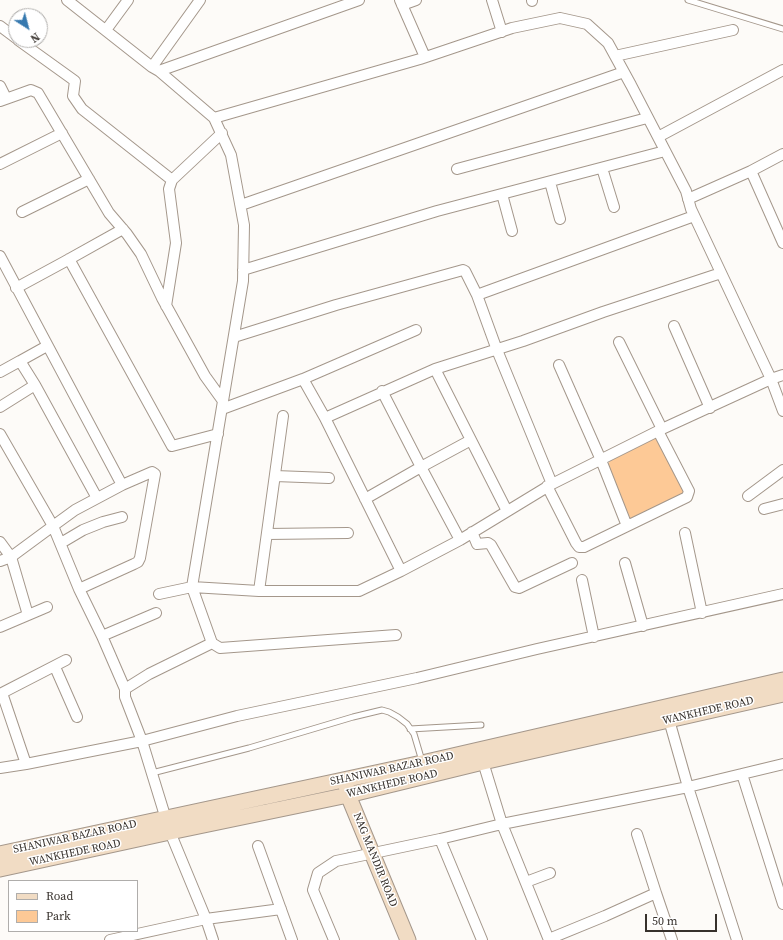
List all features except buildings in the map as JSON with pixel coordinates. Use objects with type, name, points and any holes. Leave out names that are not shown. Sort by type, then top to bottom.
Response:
[{"type":"main road","name":"SHANIWAR BAZAR ROAD","points":[[0,854],[168,825],[344,779],[422,763],[783,680]]},
{"type":"main road","name":"WANKHEDE ROAD","points":[[0,869],[168,825],[348,795],[483,762],[783,694]]},
{"type":"main road","name":"NAG MANDIR ROAD","points":[[344,779],[348,795],[408,940]]},
{"type":"street","points":[[67,0],[155,69],[214,118],[231,155],[244,225],[242,282],[192,587],[212,642],[220,648],[396,635]]},
{"type":"street","points":[[106,30],[128,0]]},
{"type":"street","points":[[155,69],[199,2],[208,0]]},
{"type":"street","points":[[155,69],[359,0]]},
{"type":"street","points":[[416,0],[401,2],[425,58]]},
{"type":"street","points":[[492,0],[502,32]]},
{"type":"street","points":[[214,118],[425,58],[512,28],[560,18],[587,24],[608,43],[666,151],[686,191],[694,216],[771,379],[783,410]]},
{"type":"street","points":[[0,26],[8,32]]},
{"type":"street","points":[[615,56],[733,30]]},
{"type":"street","points":[[29,48],[75,81],[74,96],[82,109],[172,180]]},
{"type":"street","points":[[658,137],[783,70]]},
{"type":"street","points":[[241,205],[624,72]]},
{"type":"street","points":[[0,86],[3,100],[31,90],[38,93],[109,213],[141,254],[166,306],[223,405]]},
{"type":"street","points":[[457,169],[647,118]]},
{"type":"street","points":[[0,164],[62,133]]},
{"type":"street","points":[[166,306],[176,243],[169,189],[172,180],[222,134]]},
{"type":"street","points":[[243,270],[437,211],[666,151]]},
{"type":"street","points":[[688,199],[751,171],[783,154]]},
{"type":"street","points":[[602,168],[614,208]]},
{"type":"street","points":[[751,171],[783,242]]},
{"type":"street","points":[[22,212],[90,179]]},
{"type":"street","points":[[550,182],[560,219]]},
{"type":"street","points":[[502,194],[512,231]]},
{"type":"street","points":[[477,295],[694,216]]},
{"type":"street","points":[[16,288],[123,229]]},
{"type":"street","points":[[0,256],[122,485]]},
{"type":"street","points":[[69,259],[172,446],[218,434]]},
{"type":"street","points":[[234,337],[336,305],[463,270],[467,273],[477,295],[550,485],[579,547],[584,547],[687,497],[689,494],[689,491],[619,342]]},
{"type":"street","points":[[325,418],[382,391],[435,369],[546,334],[603,312],[722,273]]},
{"type":"street","points":[[674,326],[710,408]]},
{"type":"street","points":[[223,405],[303,379],[416,330]]},
{"type":"street","points":[[1,370],[47,346]]},
{"type":"street","points":[[20,361],[35,385],[97,498]]},
{"type":"street","points":[[559,365],[601,460],[627,526]]},
{"type":"street","points":[[435,369],[507,511]]},
{"type":"street","points":[[159,594],[192,587],[259,591],[359,591],[460,540],[550,485],[660,430],[771,379],[783,375]]},
{"type":"street","points":[[303,379],[325,418],[401,571]]},
{"type":"street","points":[[0,407],[35,385]]},
{"type":"street","points":[[382,391],[420,467],[460,540]]},
{"type":"street","points":[[259,591],[283,416]]},
{"type":"street","points":[[0,434],[53,526],[79,589],[102,636],[124,689],[124,697],[142,741],[168,825],[213,940]]},
{"type":"street","points":[[365,499],[420,467],[471,440]]},
{"type":"street","points":[[748,496],[783,470]]},
{"type":"street","points":[[0,561],[11,557],[75,510],[122,485],[152,472],[155,474],[140,558],[138,562],[79,589]]},
{"type":"street","points":[[275,476],[329,478]]},
{"type":"street","points":[[764,509],[783,504]]},
{"type":"street","points":[[61,543],[90,527],[122,517]]},
{"type":"street","points":[[472,532],[477,544],[488,543],[491,545],[515,587],[519,588],[572,563]]},
{"type":"street","points":[[267,534],[348,533]]},
{"type":"street","points":[[685,533],[702,613]]},
{"type":"street","points":[[0,542],[11,557],[28,615]]},
{"type":"street","points":[[625,563],[643,626]]},
{"type":"street","points":[[582,580],[594,637]]},
{"type":"street","points":[[0,768],[142,741],[237,716],[417,678],[537,649],[783,594]]},
{"type":"street","points":[[0,627],[47,607]]},
{"type":"street","points":[[102,636],[156,613]]},
{"type":"street","points":[[124,689],[149,674],[212,642]]},
{"type":"street","points":[[26,764],[1,693],[55,667],[66,660]]},
{"type":"street","points":[[55,667],[77,717]]},
{"type":"street","points":[[669,720],[688,787],[737,940]]},
{"type":"street","points":[[483,762],[502,824],[549,940],[656,893]]},
{"type":"street","points":[[334,940],[313,890],[318,873],[336,861],[373,854],[502,824],[688,787],[783,764]]},
{"type":"street","points":[[742,774],[783,904]]},
{"type":"street","points":[[637,834],[672,940]]},
{"type":"street","points":[[440,839],[482,940]]},
{"type":"street","points":[[258,846],[292,940]]},
{"type":"street","points":[[526,882],[550,873]]},
{"type":"street","points":[[110,940],[206,919],[281,909]]},
{"type":"lane","points":[[688,0],[783,29]]},
{"type":"lane","points":[[152,773],[249,748],[382,710],[398,717],[407,724],[414,734],[422,763]]},
{"type":"lane","points":[[410,729],[481,725]]},
{"type":"green space","points":[[656,438],[685,493],[631,520],[608,469],[608,464],[610,461]]}]
